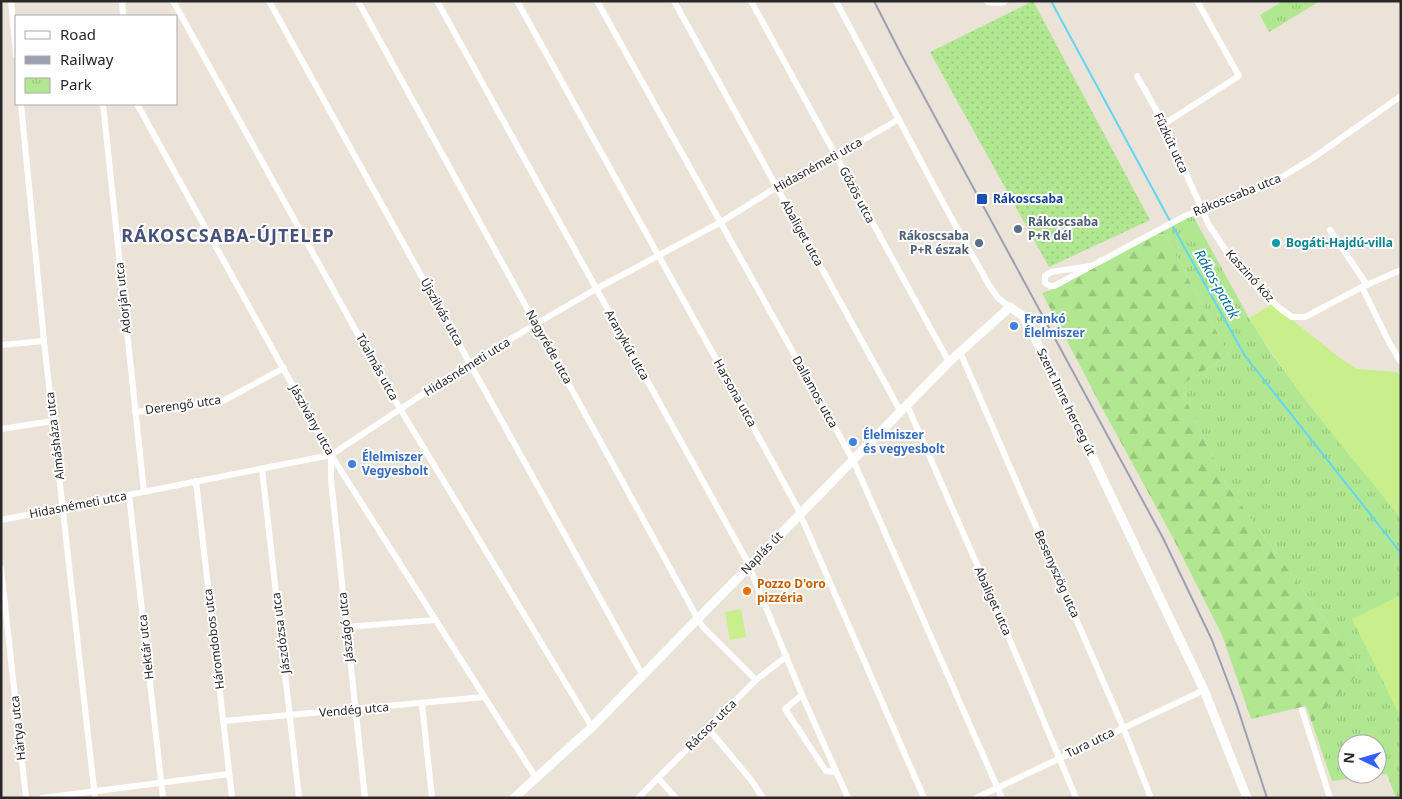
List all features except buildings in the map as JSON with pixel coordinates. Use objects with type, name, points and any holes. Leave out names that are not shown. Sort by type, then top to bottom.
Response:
[{"type":"street","points":[[11,1],[15,44]]},
{"type":"street","points":[[122,1],[124,15]]},
{"type":"street","name":"Tóalmás utca","points":[[173,1],[400,409],[592,727]]},
{"type":"street","name":"Újszilvás utca","points":[[269,1],[643,676]]},
{"type":"street","name":"Nagyréde utca","points":[[358,1],[698,619],[703,627],[756,680]]},
{"type":"street","name":"Aranykút utca","points":[[438,1],[750,566],[802,695],[848,798]]},
{"type":"street","name":"Harsona utca","points":[[517,1],[800,513],[924,798]]},
{"type":"street","name":"Dallamos utca","points":[[597,1],[853,460],[1002,798]]},
{"type":"street","name":"Abaliget utca","points":[[674,1],[777,187],[904,408],[1008,633],[1076,798]]},
{"type":"street","name":"Gőzös utca","points":[[751,1],[949,362]]},
{"type":"street","name":"Szent Imre herceg út","points":[[836,1],[942,201],[989,285],[998,298],[1022,316],[1044,356],[1204,690],[1247,798]]},
{"type":"street","points":[[989,1],[1002,2]]},
{"type":"street","points":[[1164,124],[1240,76],[1197,1]]},
{"type":"street","name":"Fűzkút utca","points":[[1137,76],[1164,124],[1202,211]]},
{"type":"street","name":"Rákoscsaba utca","points":[[1091,266],[1051,272],[1044,276],[1045,283],[1054,286],[1180,218],[1272,183],[1313,158],[1401,96]]},
{"type":"street","name":"Almásháza utca","points":[[21,105],[44,341],[95,795]]},
{"type":"street","name":"Adorján utca","points":[[103,105],[144,492]]},
{"type":"street","name":"Jászivány utca","points":[[138,105],[331,455],[536,778]]},
{"type":"street","name":"Hidasnémeti utca","points":[[1,520],[331,455],[470,363],[596,289],[721,222],[777,187],[836,156],[899,119]]},
{"type":"street","name":"Kaszinó köz","points":[[1202,211],[1226,251],[1245,274],[1260,291],[1292,317],[1305,317],[1364,286],[1401,270]]},
{"type":"street","points":[[1330,230],[1364,286],[1388,340],[1400,361]]},
{"type":"street","name":"Naplás út","points":[[514,798],[592,727],[949,362],[1010,307]]},
{"type":"street","points":[[1,345],[44,341]]},
{"type":"street","name":"Besenyszög utca","points":[[960,352],[1123,727],[1151,798]]},
{"type":"street","name":"Derengő utca","points":[[135,412],[221,402],[284,368]]},
{"type":"street","points":[[1,430],[53,422]]},
{"type":"street","name":"Jászágó utca","points":[[331,455],[330,480],[365,798]]},
{"type":"street","name":"Jászdózsa utca","points":[[262,469],[299,798]]},
{"type":"street","name":"Háromdobos utca","points":[[196,481],[232,798]]},
{"type":"street","name":"Hektár utca","points":[[129,495],[163,798]]},
{"type":"street","name":"Hártya utca","points":[[1,568],[26,798]]},
{"type":"street","points":[[346,627],[435,620]]},
{"type":"street","name":"Rácsos utca","points":[[638,798],[756,680],[787,656]]},
{"type":"street","name":"Tura utca","points":[[976,798],[1204,690]]},
{"type":"street","name":"Aranykút utca","points":[[802,695],[785,709],[826,771],[836,772]]},
{"type":"street","name":"Vendég utca","points":[[223,721],[484,697]]},
{"type":"street","points":[[422,704],[432,798]]},
{"type":"street","points":[[1302,710],[1330,798]]},
{"type":"street","points":[[708,728],[751,780],[763,798]]},
{"type":"street","points":[[42,798],[95,795],[161,783],[229,774]]},
{"type":"street","points":[[658,778],[676,798]]},
{"type":"green space","points":[[1033,1],[1150,220],[1049,267],[930,52]]},
{"type":"green space","points":[[1283,1],[1320,1],[1269,32],[1260,15]]},
{"type":"green space","points":[[1193,216],[1249,318],[1271,353],[1311,407],[1401,518],[1401,798],[1396,798],[1387,774],[1387,734],[1337,734],[1337,780],[1332,781],[1312,723],[1355,678],[1359,667],[1226,484],[1186,400],[1185,383],[1229,355],[1162,229]]},
{"type":"green space","points":[[1162,229],[1229,355],[1185,383],[1186,400],[1226,484],[1359,667],[1355,678],[1312,723],[1306,706],[1251,719],[1222,635],[1171,534],[1042,293],[1056,288]]},
{"type":"green space","points":[[1274,303],[1282,312],[1340,358],[1357,369],[1397,372],[1401,377],[1401,518],[1302,395],[1249,318]]},
{"type":"green space","points":[[1401,595],[1401,718],[1352,619]]},
{"type":"green space","points":[[741,609],[746,637],[730,640],[725,612]]},
{"type":"waterway","name":"Rákos-patak","points":[[1051,1],[1170,221]]},
{"type":"waterway","name":"Rákos-patak","points":[[1172,225],[1245,356],[1401,553]]},
{"type":"railway","points":[[874,1],[1163,538],[1212,640],[1237,706],[1267,798]]},
{"type":"place","name":"Rákoscsaba","points":[[982,199]]},
{"type":"place","name":"Rákoscsaba P+R dél","points":[[1018,229]]},
{"type":"place","name":"Rákoscsaba P+R észak","points":[[979,243]]},
{"type":"place","name":"Bogáti-Hajdú-villa","points":[[1276,243]]},
{"type":"place","name":"Frankó Élelmiszer","points":[[1014,326]]},
{"type":"place","name":"Élelmiszer és vegyesbolt","points":[[853,442]]},
{"type":"place","name":"Élelmiszer Vegyesbolt","points":[[352,464]]},
{"type":"place","name":"Pozzo D'oro pizzéria","points":[[747,591]]},
{"type":"district","name":"RÁKOSCSABA-ÚJTELEP","points":[[228,236]]}]
